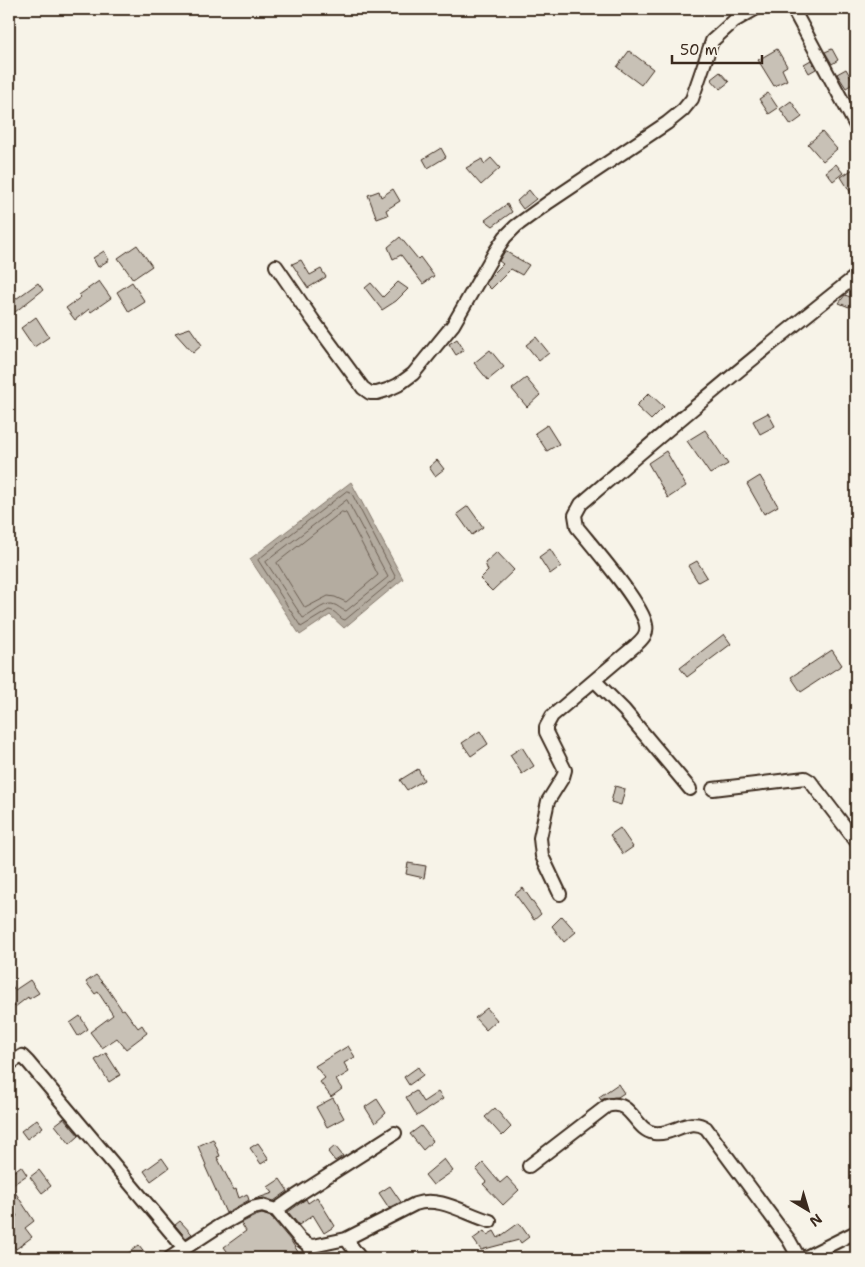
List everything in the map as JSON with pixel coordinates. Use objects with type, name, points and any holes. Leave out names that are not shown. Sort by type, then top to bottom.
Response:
[{"type":"street","points":[[276,266],[363,388],[370,393],[376,393],[398,385],[413,374],[453,325],[505,237],[531,215],[667,123],[683,110],[692,99],[712,41],[734,21],[755,9]]},
{"type":"street","points":[[793,9],[856,126]]},
{"type":"street","points":[[560,894],[542,856],[540,838],[548,801],[565,770],[546,732],[546,727],[552,716],[644,637],[646,631],[646,624],[636,605],[577,527],[575,515],[581,504],[662,433],[856,276]]},
{"type":"street","points":[[595,681],[624,710],[690,789]]},
{"type":"street","points":[[713,789],[805,778],[810,781],[856,841]]},
{"type":"street","points":[[9,1064],[22,1056],[28,1062],[184,1248]]},
{"type":"street","points":[[528,1166],[612,1104],[623,1107],[646,1130],[656,1133],[693,1123],[701,1124],[706,1128],[789,1240],[799,1258]]},
{"type":"street","points":[[276,1210],[395,1133]]},
{"type":"street","points":[[170,1258],[219,1226],[252,1208],[262,1206],[276,1210],[300,1239],[308,1245],[319,1246],[346,1239],[415,1204],[423,1202],[438,1202],[490,1221]]},
{"type":"street","points":[[804,1258],[856,1232]]},
{"type":"street","points":[[346,1239],[360,1258]]},
{"type":"street","points":[[308,1245],[312,1258]]},
{"type":"water","points":[[351,482],[403,579],[344,628],[330,615],[300,635],[250,559]]},
{"type":"building","points":[[777,49],[787,66],[782,69],[787,80],[774,86],[758,60]]},
{"type":"building","points":[[832,49],[838,60],[832,64],[825,52]]},
{"type":"building","points":[[629,51],[653,69],[641,85],[617,67]]},
{"type":"building","points":[[811,60],[816,69],[809,73],[804,64]]},
{"type":"building","points":[[846,69],[854,83],[846,88],[837,74]]},
{"type":"building","points":[[720,72],[729,82],[720,89],[711,79]]},
{"type":"building","points":[[768,93],[778,108],[769,114],[759,99]]},
{"type":"building","points":[[791,101],[802,117],[791,125],[780,109]]},
{"type":"building","points":[[822,132],[837,149],[823,161],[808,144]]},
{"type":"building","points":[[441,148],[446,157],[428,168],[423,159]]},
{"type":"building","points":[[491,158],[500,168],[481,185],[466,168],[482,159],[484,164]]},
{"type":"building","points":[[836,164],[843,173],[833,181],[826,172]]},
{"type":"building","points":[[856,167],[856,201],[841,177]]},
{"type":"building","points":[[393,189],[400,201],[386,210],[388,215],[377,219],[368,195],[379,191],[381,197]]},
{"type":"building","points":[[529,190],[536,199],[523,209],[517,201]]},
{"type":"building","points":[[507,204],[512,212],[493,226],[485,220]]},
{"type":"building","points":[[400,237],[418,259],[420,257],[434,276],[423,284],[401,255],[393,259],[388,247]]},
{"type":"building","points":[[137,245],[152,266],[133,279],[118,258]]},
{"type":"building","points":[[104,251],[109,260],[98,267],[93,258]]},
{"type":"building","points":[[505,251],[529,265],[522,275],[511,269],[491,289],[486,284],[503,264],[499,261]]},
{"type":"building","points":[[301,260],[310,275],[321,269],[326,277],[308,288],[292,264]]},
{"type":"building","points":[[99,281],[111,298],[91,312],[89,309],[75,320],[66,308],[81,297],[79,295]]},
{"type":"building","points":[[132,282],[145,302],[129,312],[117,292]]},
{"type":"building","points":[[398,282],[408,289],[396,301],[382,310],[365,288],[371,283],[383,297]]},
{"type":"building","points":[[38,283],[43,290],[15,312],[9,304]]},
{"type":"building","points":[[845,295],[853,298],[849,307],[839,303]]},
{"type":"building","points":[[36,317],[49,337],[34,347],[21,328]]},
{"type":"building","points":[[190,328],[202,345],[193,353],[175,333]]},
{"type":"building","points":[[536,337],[549,353],[539,361],[526,345]]},
{"type":"building","points":[[457,339],[464,350],[456,355],[449,344]]},
{"type":"building","points":[[490,350],[504,367],[488,380],[474,363]]},
{"type":"building","points":[[526,378],[540,395],[527,407],[512,389]]},
{"type":"building","points":[[649,393],[664,407],[651,420],[636,406]]},
{"type":"building","points":[[768,413],[775,426],[760,434],[753,421]]},
{"type":"building","points":[[547,425],[559,444],[547,451],[535,433]]},
{"type":"building","points":[[705,430],[728,464],[710,474],[687,441]]},
{"type":"building","points":[[666,451],[686,486],[668,498],[648,463]]},
{"type":"building","points":[[437,460],[444,469],[435,476],[429,467]]},
{"type":"building","points":[[760,476],[778,506],[764,514],[747,484]]},
{"type":"building","points":[[468,506],[483,527],[472,535],[457,514]]},
{"type":"building","points":[[550,549],[561,566],[550,574],[539,557]]},
{"type":"building","points":[[497,552],[514,570],[492,591],[480,579],[488,571],[485,563]]},
{"type":"building","points":[[697,561],[707,577],[698,582],[688,566]]},
{"type":"building","points":[[724,634],[731,644],[687,677],[680,668]]},
{"type":"building","points":[[832,650],[842,665],[801,692],[791,677]]},
{"type":"building","points":[[480,731],[488,744],[471,756],[462,743]]},
{"type":"building","points":[[522,747],[534,766],[522,774],[510,755]]},
{"type":"building","points":[[418,769],[424,780],[407,790],[400,780]]},
{"type":"building","points":[[615,786],[625,789],[621,805],[611,802]]},
{"type":"building","points":[[620,828],[633,847],[623,854],[610,835]]},
{"type":"building","points":[[408,863],[426,866],[424,878],[406,874]]},
{"type":"building","points":[[523,888],[541,914],[534,920],[515,894]]},
{"type":"building","points":[[562,916],[576,932],[564,942],[552,926]]},
{"type":"building","points":[[96,975],[122,1010],[124,1009],[138,1028],[142,1025],[147,1033],[126,1049],[117,1038],[102,1048],[90,1032],[113,1015],[98,992],[95,994],[86,982]]},
{"type":"building","points":[[30,980],[39,993],[29,999],[28,997],[15,1007],[9,999],[9,982],[15,990]]},
{"type":"building","points":[[487,1008],[497,1020],[486,1030],[475,1018]]},
{"type":"building","points":[[80,1016],[88,1029],[78,1036],[70,1023]]},
{"type":"building","points":[[348,1046],[355,1057],[344,1063],[349,1072],[336,1080],[342,1089],[331,1097],[320,1082],[325,1078],[315,1066]]},
{"type":"building","points":[[106,1053],[120,1075],[109,1082],[95,1060]]},
{"type":"building","points":[[418,1067],[423,1075],[409,1085],[404,1077]]},
{"type":"building","points":[[618,1084],[624,1093],[618,1097],[601,1100],[599,1097]]},
{"type":"building","points":[[416,1091],[423,1102],[438,1092],[443,1099],[417,1116],[406,1097]]},
{"type":"building","points":[[333,1098],[344,1118],[327,1127],[316,1107]]},
{"type":"building","points":[[377,1099],[386,1113],[375,1123],[365,1107]]},
{"type":"building","points":[[495,1108],[511,1127],[502,1136],[485,1117]]},
{"type":"building","points":[[64,1118],[79,1136],[70,1144],[55,1125]]},
{"type":"building","points":[[37,1119],[43,1127],[27,1139],[21,1131]]},
{"type":"building","points":[[421,1126],[433,1141],[423,1150],[410,1134]]},
{"type":"building","points":[[213,1139],[220,1156],[217,1157],[234,1190],[236,1189],[239,1198],[247,1194],[249,1200],[226,1213],[198,1146]]},
{"type":"building","points":[[258,1143],[269,1159],[261,1164],[250,1148]]},
{"type":"building","points":[[335,1146],[343,1156],[335,1161],[328,1152]]},
{"type":"building","points":[[162,1158],[169,1168],[151,1181],[144,1171]]},
{"type":"building","points":[[444,1159],[453,1171],[433,1185],[425,1175]]},
{"type":"building","points":[[483,1163],[500,1183],[507,1177],[519,1190],[503,1205],[483,1184],[486,1182],[476,1170]]},
{"type":"building","points":[[21,1166],[27,1175],[11,1186],[34,1221],[25,1228],[32,1237],[16,1249],[9,1239],[9,1223],[17,1216],[9,1204],[9,1175]]},
{"type":"building","points":[[39,1170],[51,1186],[42,1193],[30,1177]]},
{"type":"building","points":[[280,1179],[288,1191],[274,1201],[264,1198],[252,1200],[273,1193],[268,1187]]},
{"type":"building","points":[[390,1186],[401,1202],[389,1208],[379,1193]]},
{"type":"building","points":[[317,1197],[335,1226],[324,1233],[313,1215],[299,1225],[288,1212],[306,1199],[308,1203]]},
{"type":"building","points":[[262,1214],[271,1217],[302,1258],[232,1258],[224,1247],[246,1231],[241,1223]]},
{"type":"building","points":[[180,1221],[192,1234],[186,1238],[175,1225]]},
{"type":"building","points":[[519,1223],[529,1237],[521,1243],[519,1240],[481,1250],[473,1239],[484,1231],[487,1235],[494,1231],[498,1238]]},
{"type":"building","points":[[139,1245],[149,1258],[122,1258]]}]
